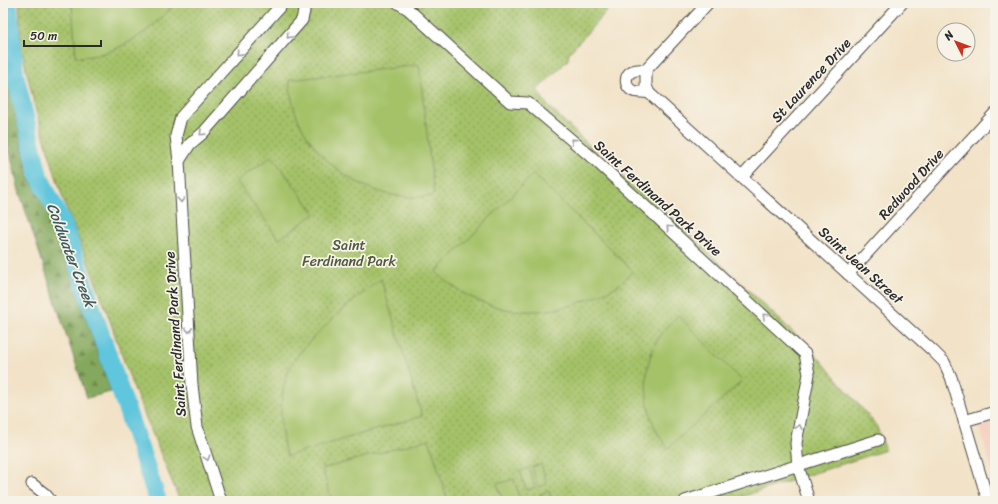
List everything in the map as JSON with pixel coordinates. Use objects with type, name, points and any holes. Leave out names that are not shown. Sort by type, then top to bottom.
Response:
[{"type":"street","name":"Saint Ferdinand Park Drive","points":[[222,501],[197,427],[192,385],[179,161],[176,136],[181,117],[283,3]]},
{"type":"street","points":[[179,161],[190,144],[203,133],[302,20],[304,11],[302,3]]},
{"type":"street","name":"Saint Ferdinand Park Drive","points":[[398,3],[408,9],[510,102],[528,103],[595,160],[805,354],[809,374],[796,443],[798,466],[809,501]]},
{"type":"street","points":[[649,93],[646,86],[646,70],[708,3]]},
{"type":"street","name":"St Laurence Drive","points":[[742,177],[902,3]]},
{"type":"street","name":"Saint Jean Street","points":[[646,70],[634,70],[628,74],[626,80],[628,86],[633,91],[649,93],[944,362],[951,377],[988,501]]},
{"type":"street","name":"Redwood Drive","points":[[848,274],[995,113]]},
{"type":"street","points":[[964,421],[995,412]]},
{"type":"street","points":[[685,501],[878,440]]},
{"type":"street","points":[[32,484],[45,494],[50,501]]},
{"type":"shaded area","points":[[995,421],[995,480],[979,426]]},
{"type":"green space","name":"Saint Ferdinand Park","points":[[19,3],[614,3],[569,53],[568,60],[537,90],[548,106],[636,190],[643,191],[812,350],[876,425],[886,450],[728,501],[180,501],[132,384],[103,301],[64,202],[36,111],[21,47]]},
{"type":"green space","points":[[72,3],[175,3],[144,33],[131,41],[104,53],[76,57]]},
{"type":"green space","points":[[3,40],[6,68],[29,177],[54,224],[111,392],[87,398],[19,191],[3,123]]},
{"type":"green space","points":[[419,65],[434,195],[414,197],[395,195],[376,190],[341,172],[325,159],[312,144],[299,122],[293,104],[289,80]]},
{"type":"green space","points":[[272,156],[315,214],[279,239],[236,181]]},
{"type":"green space","points":[[533,174],[633,271],[623,281],[609,290],[584,301],[544,311],[525,311],[506,309],[487,304],[452,286],[436,272]]},
{"type":"green space","points":[[381,279],[422,416],[287,456],[282,435],[281,410],[284,386],[291,366],[303,349],[327,324]]},
{"type":"green space","points":[[678,315],[742,381],[668,448],[656,430],[652,420],[647,400],[646,378],[650,357],[656,343],[664,330]]},
{"type":"green space","points":[[429,439],[448,501],[332,501],[322,469]]},
{"type":"green space","points":[[541,464],[547,484],[538,487],[532,467]]},
{"type":"green space","points":[[529,468],[535,488],[526,490],[520,471]]},
{"type":"green space","points":[[514,479],[520,501],[503,501],[497,484]]},
{"type":"green space","points":[[549,491],[552,501],[542,501],[540,494]]},
{"type":"waterway","name":"Coldwater Creek","points":[[8,3],[15,74],[39,176],[64,226],[158,501]]}]
